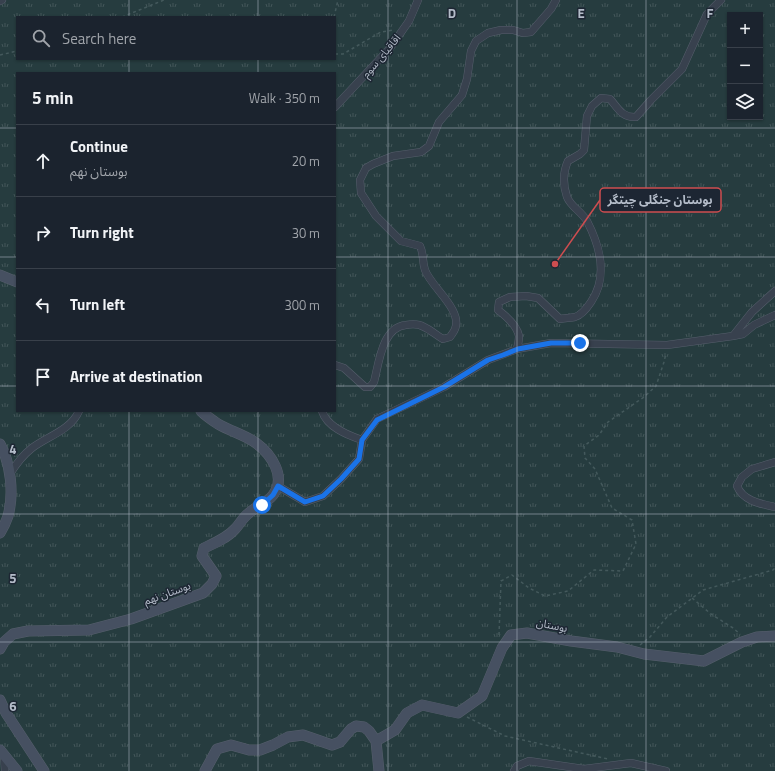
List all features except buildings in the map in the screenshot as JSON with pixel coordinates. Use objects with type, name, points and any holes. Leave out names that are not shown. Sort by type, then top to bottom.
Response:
[{"type":"street","name":"اقاقیای سوم","points":[[336,106],[390,48],[409,21],[418,0]]},
{"type":"street","points":[[336,365],[344,368],[365,387],[370,387],[374,382],[388,335],[394,329],[402,325],[413,324],[424,327],[443,339],[450,337],[456,329],[455,313],[432,284],[425,270],[423,260],[424,252],[420,246],[401,241],[376,216],[361,194],[360,180],[366,168],[373,164],[393,156],[421,152],[429,146],[439,122],[462,95],[467,79],[471,51],[476,41],[488,33],[501,30],[513,30],[523,33],[531,32],[551,9],[556,0]]},
{"type":"street","points":[[518,349],[519,336],[514,326],[506,316],[498,310],[499,302],[510,297],[526,296],[538,298],[560,319],[576,317],[585,310],[595,296],[600,281],[599,250],[596,240],[586,218],[570,203],[567,195],[564,175],[568,161],[584,150],[587,116],[592,106],[601,98],[610,99],[621,113],[629,117],[636,117],[682,69],[707,14],[721,0]]},
{"type":"street","points":[[0,275],[16,282]]},
{"type":"street","points":[[733,336],[752,312],[775,291]]},
{"type":"street","points":[[202,412],[218,424],[256,443],[267,454],[275,466],[278,475],[278,486],[305,502],[323,496],[359,459],[362,440],[377,420],[444,387],[488,360],[518,349],[551,343],[667,345],[733,336],[743,334],[754,325],[775,315]]},
{"type":"street","points":[[10,474],[18,461],[33,447],[68,426],[79,412]]},
{"type":"street","points":[[322,412],[333,425],[347,435],[362,440]]},
{"type":"street","points":[[0,444],[4,452],[10,474],[8,516],[0,533]]},
{"type":"street","points":[[775,462],[769,462],[752,468],[742,477],[737,486],[740,494],[749,500],[775,507]]},
{"type":"street","name":"بوستان نهم","points":[[0,649],[4,642],[13,634],[28,631],[89,630],[131,620],[203,593],[212,584],[216,576],[202,556],[204,548],[235,530],[248,513],[262,505],[273,495],[278,486]]},
{"type":"street","name":"بوستان","points":[[458,713],[482,696],[502,648],[511,635],[527,633],[617,647],[644,654],[704,661],[747,640],[757,637],[775,636]]},
{"type":"street","points":[[0,700],[6,713],[44,771]]},
{"type":"street","points":[[376,741],[394,730],[408,713],[422,705],[458,713]]},
{"type":"street","points":[[205,771],[217,750],[231,745],[249,750],[260,750],[288,737],[302,735],[332,745],[340,742],[351,729],[356,726],[364,727],[376,741],[379,771]]},
{"type":"street","points":[[2,753],[5,771]]},
{"type":"street","points":[[2,753],[17,771]]},
{"type":"street","points":[[514,771],[517,766],[529,762],[584,769],[631,763],[666,771]]},
{"type":"path","points":[[124,16],[164,0]]},
{"type":"path","points":[[334,16],[338,0]]},
{"type":"path","points":[[336,54],[343,54],[381,32],[404,29]]},
{"type":"path","points":[[0,55],[16,52]]},
{"type":"path","points":[[499,641],[501,581],[512,574],[529,588],[545,596],[568,591],[594,570],[623,571],[636,544],[632,520],[612,508],[596,469],[585,458],[584,446],[599,435],[608,422],[656,386],[664,362],[667,345]]},
{"type":"path","points":[[632,651],[650,636],[667,617],[702,590],[752,577],[775,568]]},
{"type":"path","points":[[692,598],[747,640]]},
{"type":"path","points":[[458,713],[505,736],[609,759]]},
{"type":"green space","points":[[0,0],[775,0],[775,771],[0,771]]},
{"type":"place","name":"بوستان جنگلی چیتگر","points":[[555,264]]},
{"type":"route","points":[[262,505],[273,495],[278,486],[305,502],[323,496],[359,459],[362,440],[377,420],[444,387],[488,360],[518,349],[551,343],[580,343]]}]
